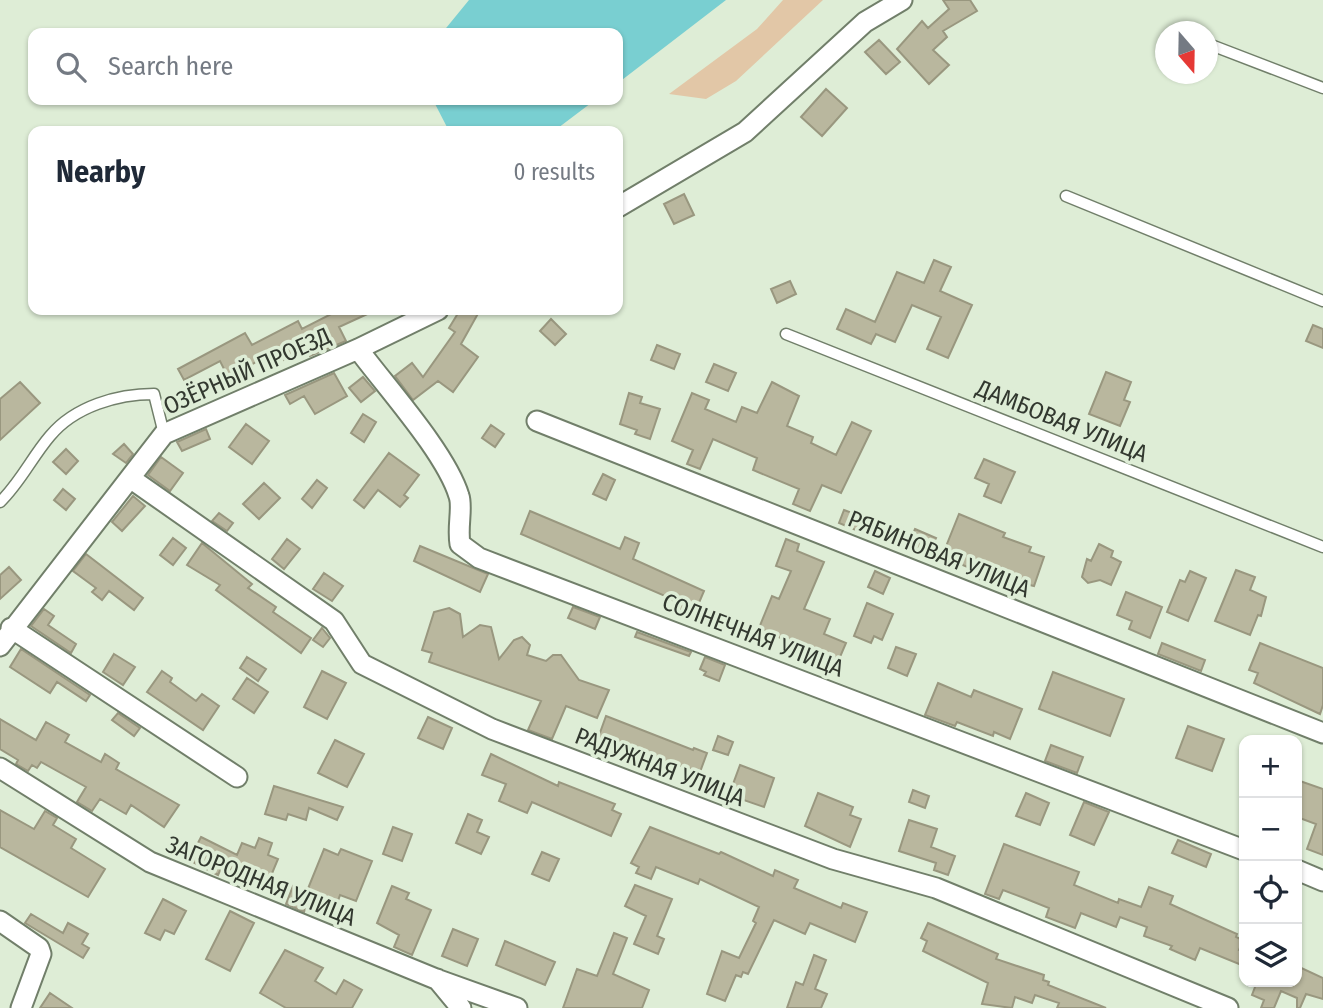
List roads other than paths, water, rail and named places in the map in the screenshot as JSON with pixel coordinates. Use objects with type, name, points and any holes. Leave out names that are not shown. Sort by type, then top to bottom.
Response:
[{"type":"street","points":[[623,204],[745,132],[865,23],[902,0]]},
{"type":"street","name":"ОЗЁРНЫЙ ПРОЕЗД","points":[[0,646],[11,628],[163,434],[358,349],[428,315]]},
{"type":"street","name":"СОЛНЕЧНАЯ УЛИЦА","points":[[358,349],[452,475],[460,500],[456,526],[460,544],[479,558],[1239,848]]},
{"type":"street","name":"РЯБИНОВАЯ УЛИЦА","points":[[537,421],[1323,733]]},
{"type":"street","name":"РАДУЖНАЯ УЛИЦА","points":[[130,478],[334,621],[362,664],[492,729],[832,859],[936,888],[1228,1008]]},
{"type":"street","points":[[11,628],[237,777]]},
{"type":"street","name":"ЗАГОРОДНАЯ УЛИЦА","points":[[0,768],[150,862],[436,979],[517,1008]]},
{"type":"street","points":[[1302,872],[1323,881]]},
{"type":"street","points":[[0,921],[39,948],[41,954],[21,1008]]},
{"type":"street","points":[[436,979],[461,1008]]},
{"type":"lane","points":[[1218,48],[1323,88]]},
{"type":"lane","points":[[1066,196],[1323,301]]},
{"type":"lane","name":"ДАМБОВАЯ УЛИЦА","points":[[786,334],[1323,547]]},
{"type":"lane","points":[[0,502],[51,434],[96,405],[123,394],[154,394],[163,434]]},
{"type":"water","points":[[469,0],[726,0],[623,79],[623,28],[446,28]]},
{"type":"water","points":[[436,105],[588,105],[561,126],[446,126]]}]
